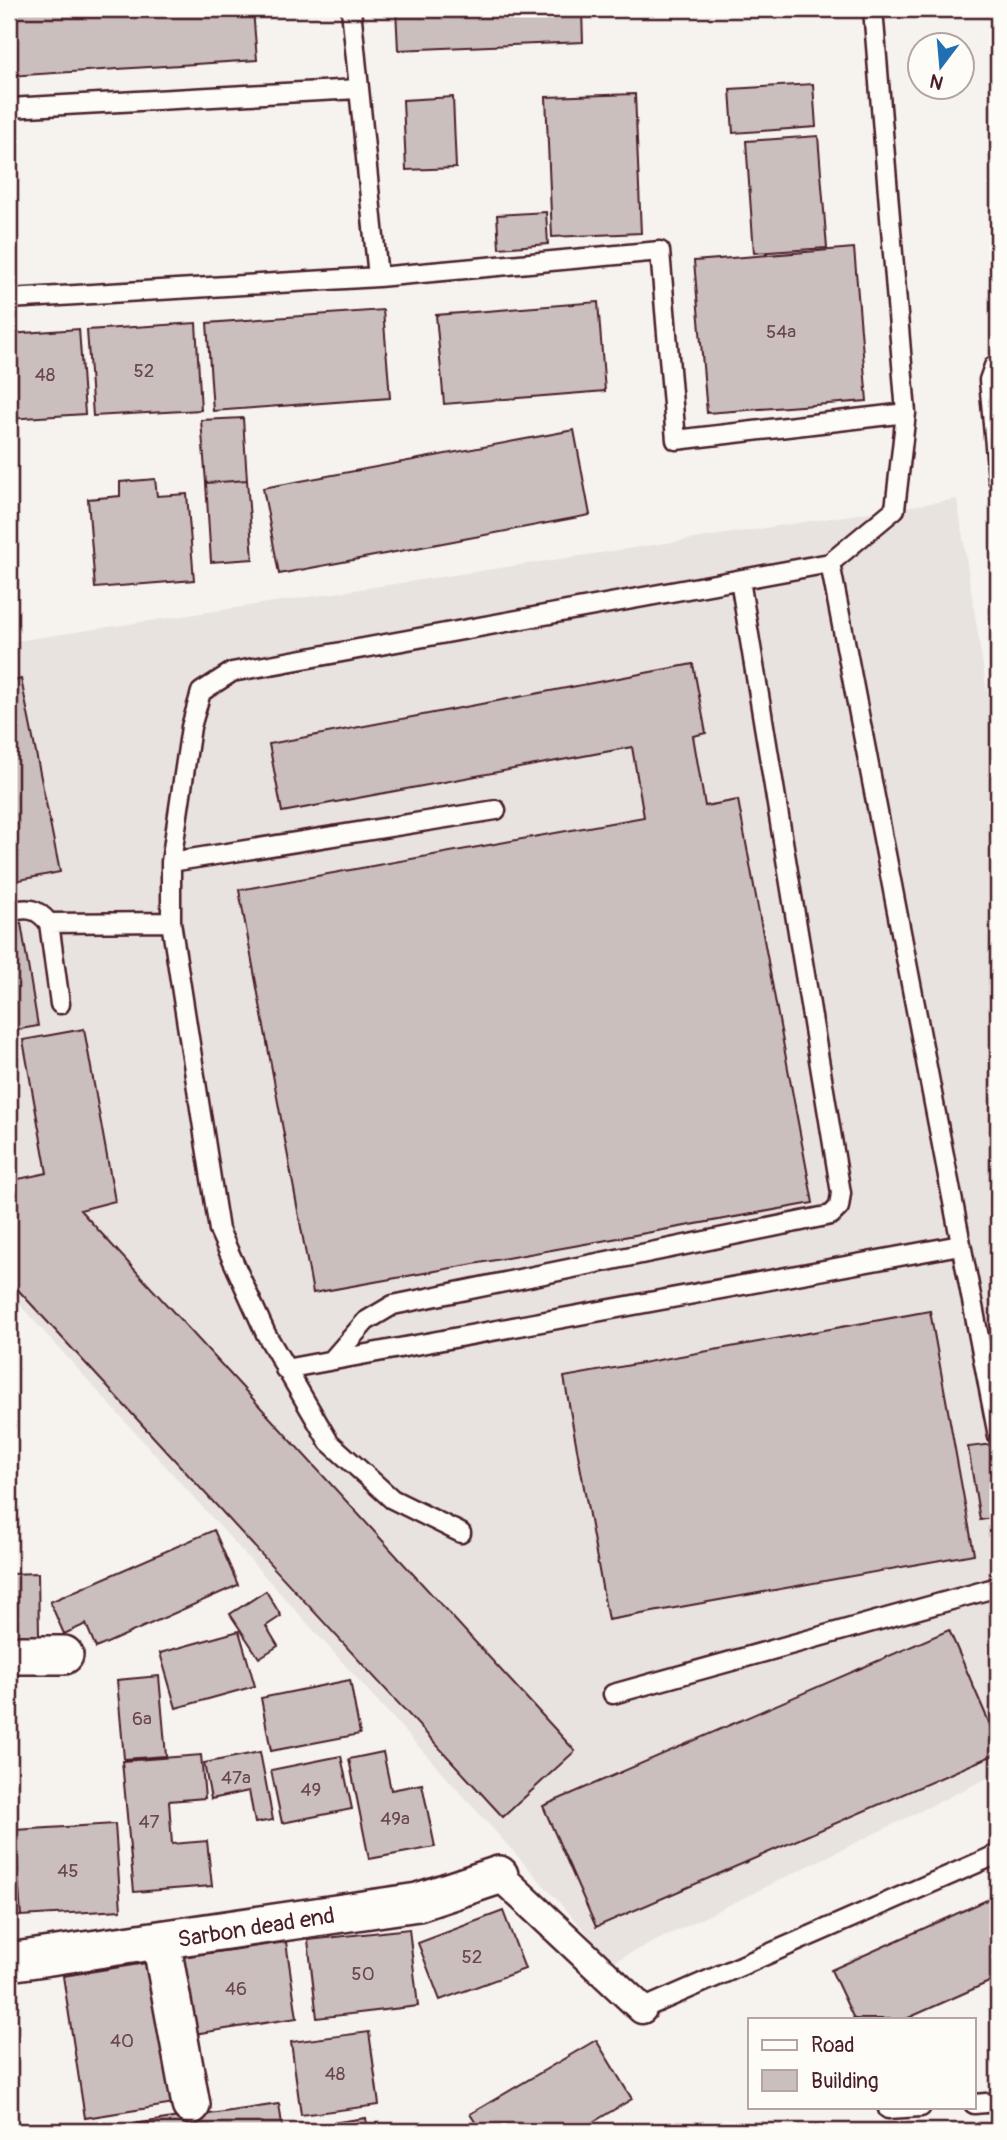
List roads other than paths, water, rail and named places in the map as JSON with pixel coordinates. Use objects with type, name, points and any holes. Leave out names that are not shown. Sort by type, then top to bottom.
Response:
[{"type":"street","points":[[9,1655],[64,1655]]},
{"type":"street","points":[[499,1875],[642,2009]]},
{"type":"street","name":"Sarbon dead end","points":[[9,1962],[418,1902],[499,1875]]},
{"type":"street","points":[[161,1941],[191,2105]]},
{"type":"lane","points":[[351,9],[378,277]]},
{"type":"lane","points":[[461,1533],[392,1499],[329,1442],[285,1369],[219,1230],[171,922],[171,862],[191,727],[201,692],[232,672],[830,563],[895,509],[906,414],[873,9]]},
{"type":"lane","points":[[9,108],[358,89]]},
{"type":"lane","points":[[9,299],[378,277],[660,251],[676,440],[906,414]]},
{"type":"lane","points":[[998,363],[989,380],[998,479]]},
{"type":"lane","points":[[830,563],[998,1436]]},
{"type":"lane","points":[[332,1360],[366,1321],[393,1306],[831,1215],[838,1207],[841,1193],[740,580]]},
{"type":"lane","points":[[171,862],[496,810]]},
{"type":"lane","points":[[9,911],[31,908],[40,912],[50,923],[60,1004]]},
{"type":"lane","points":[[50,923],[171,922]]},
{"type":"lane","points":[[285,1369],[960,1245]]},
{"type":"lane","points":[[613,1694],[998,1587]]},
{"type":"lane","points":[[642,2009],[998,1854]]},
{"type":"lane","points":[[976,2104],[998,2102]]},
{"type":"lane","points":[[888,2109],[904,2108]]}]
